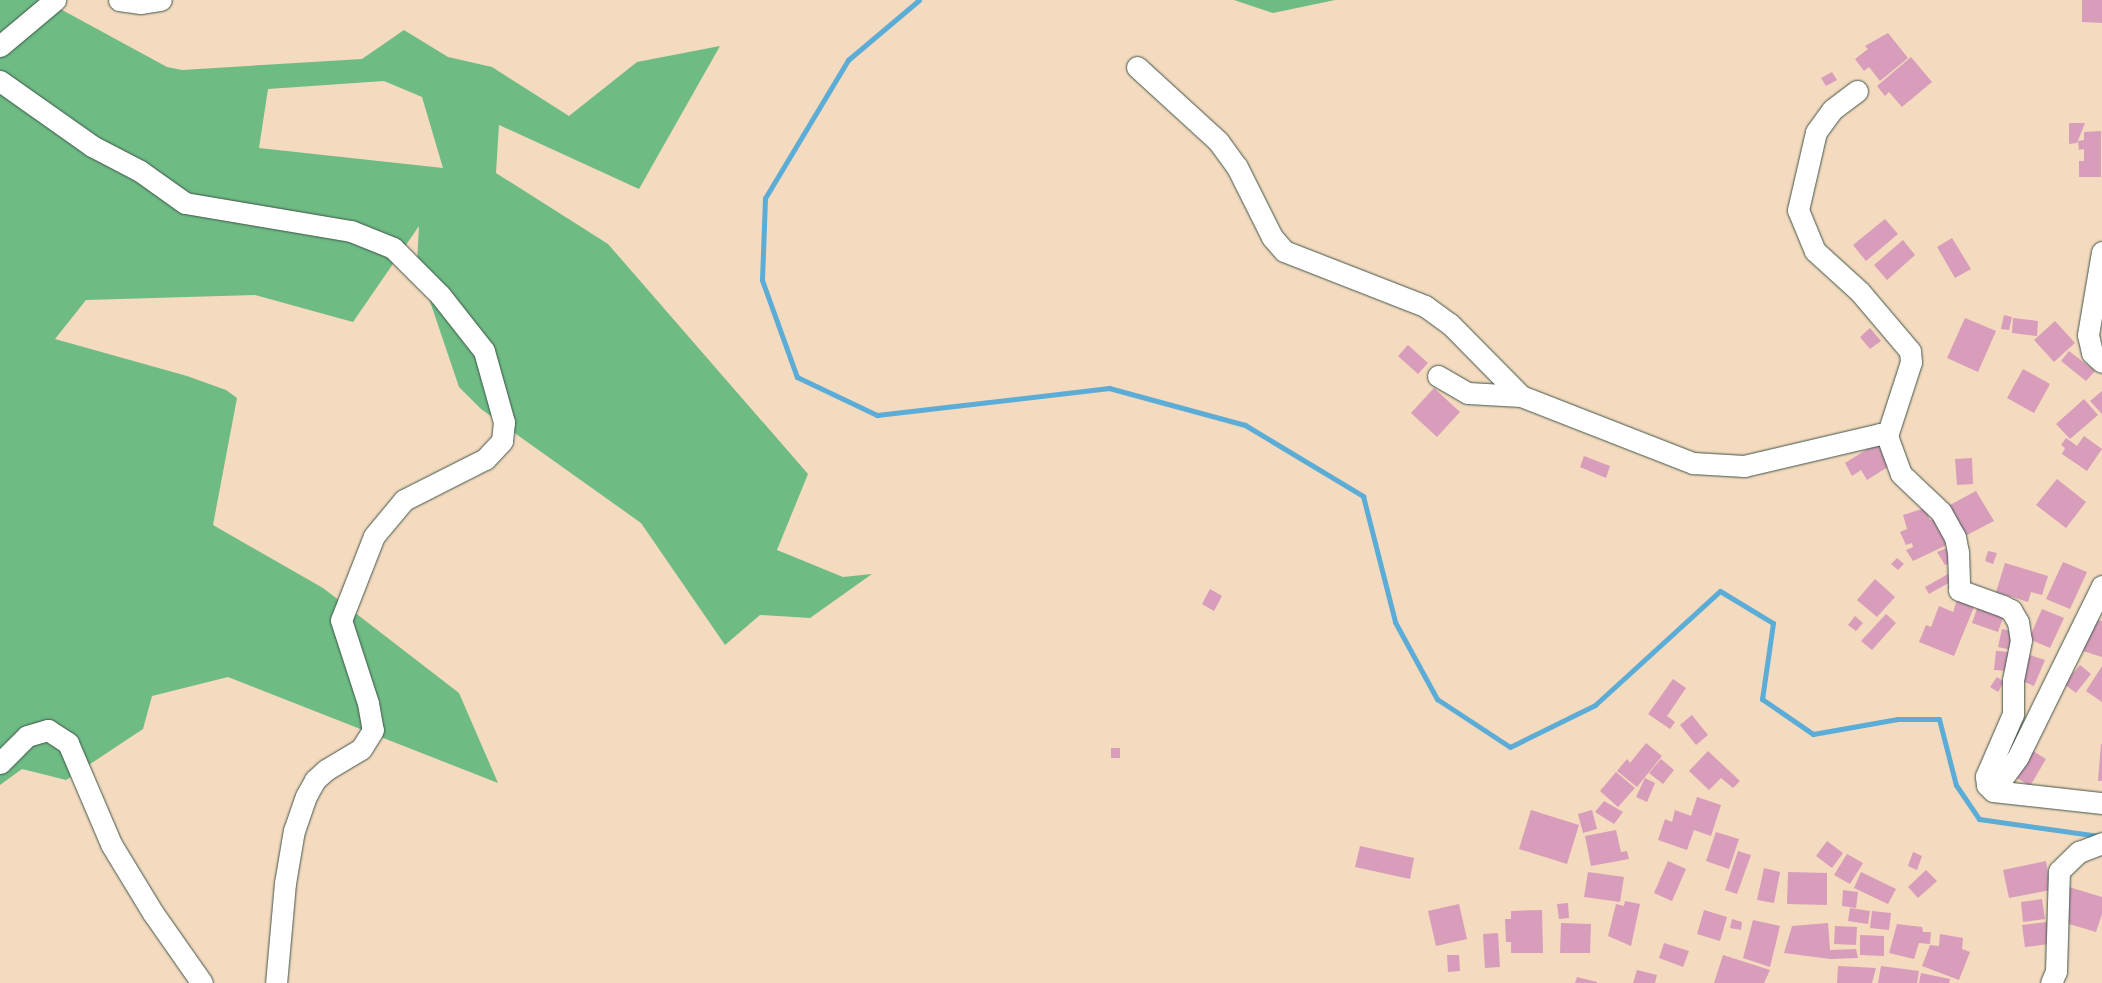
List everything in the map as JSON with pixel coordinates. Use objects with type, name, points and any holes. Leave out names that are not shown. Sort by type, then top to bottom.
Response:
[{"type":"street","points":[[0,46],[54,0]]},
{"type":"street","points":[[118,0],[141,3],[161,0]]},
{"type":"street","points":[[1137,68],[1227,152],[1272,236],[1284,251],[1424,306],[1450,324],[1521,396]]},
{"type":"street","points":[[0,81],[92,146],[140,171],[185,203],[351,231],[393,248],[440,295],[484,351],[504,422],[502,441],[485,459],[404,500],[374,536],[341,620],[368,703],[373,730],[361,749],[326,770],[306,796],[294,830],[285,883],[276,983]]},
{"type":"street","points":[[1857,90],[1832,110],[1816,132],[1798,210],[1815,251],[1860,292],[1910,351],[1911,362],[1887,436],[1901,474],[1941,512],[1954,537],[1958,552],[1959,590],[2004,606],[2011,610],[2018,622],[2021,640],[2013,680],[2013,714],[1986,776],[1987,785],[1992,792],[2102,803]]},
{"type":"street","points":[[2102,252],[2088,341],[2092,353],[2102,362]]},
{"type":"street","points":[[1438,376],[1468,393],[1521,396],[1694,463],[1744,466],[1880,434],[1887,436]]},
{"type":"street","points":[[1992,792],[2018,757],[2058,682],[2102,586]]},
{"type":"street","points":[[0,763],[27,736],[48,730],[68,743],[111,844],[153,913],[202,983]]},
{"type":"street","points":[[2051,983],[2056,971],[2059,871],[2079,852],[2102,843]]},
{"type":"green space","points":[[0,0],[52,0],[53,5],[167,67],[182,70],[362,59],[404,30],[448,57],[492,67],[569,116],[637,62],[720,46],[639,189],[499,125],[496,173],[608,244],[808,474],[777,550],[843,577],[872,574],[810,618],[760,615],[725,645],[641,523],[481,409],[459,387],[417,263],[419,226],[353,322],[255,295],[86,300],[55,339],[187,376],[226,390],[237,398],[213,525],[323,588],[459,693],[498,783],[228,677],[152,696],[143,729],[66,780],[22,769],[0,785]],"holes":[[[384,81],[422,97],[443,168],[259,148],[268,89]]]},
{"type":"green space","points":[[1234,0],[1335,0],[1273,13]]},
{"type":"building","points":[[2082,0],[2102,0],[2102,23],[2082,22]]},
{"type":"building","points":[[1888,33],[1908,58],[1880,81],[1869,67],[1864,71],[1855,59],[1868,49],[1865,46]]},
{"type":"building","points":[[1911,57],[1932,82],[1902,107],[1889,92],[1885,96],[1877,86]]},
{"type":"building","points":[[1832,72],[1837,80],[1826,86],[1821,78]]},
{"type":"building","points":[[2069,123],[2085,123],[2077,143],[2069,144]]},
{"type":"building","points":[[2101,131],[2101,177],[2079,177],[2079,161],[2084,161],[2084,149],[2079,150],[2078,141],[2084,140],[2084,132]]},
{"type":"building","points":[[1885,219],[1898,234],[1866,261],[1853,245]]},
{"type":"building","points":[[1952,238],[1971,269],[1955,278],[1937,247]]},
{"type":"building","points":[[1903,240],[1915,255],[1887,280],[1874,265]]},
{"type":"building","points":[[2004,315],[2012,317],[2009,330],[2001,329]]},
{"type":"building","points":[[1965,318],[1996,331],[1978,372],[1947,358]]},
{"type":"building","points":[[2013,318],[2038,321],[2037,336],[2012,333]]},
{"type":"building","points":[[2055,321],[2075,343],[2054,362],[2034,340]]},
{"type":"building","points":[[1870,328],[1881,341],[1870,349],[1860,337]]},
{"type":"building","points":[[1408,345],[1428,363],[1418,374],[1398,356]]},
{"type":"building","points":[[2069,351],[2095,371],[2086,381],[2061,361]]},
{"type":"building","points":[[2023,369],[2050,384],[2034,413],[2007,398]]},
{"type":"building","points":[[1434,388],[1460,412],[1437,437],[1411,413]]},
{"type":"building","points":[[2102,391],[2102,414],[2090,401]]},
{"type":"building","points":[[2084,399],[2098,415],[2070,439],[2056,424]]},
{"type":"building","points":[[2084,436],[2102,449],[2087,471],[2062,454],[2065,448],[2061,445],[2066,438],[2077,446]]},
{"type":"building","points":[[1880,441],[1894,463],[1867,480],[1861,470],[1852,476],[1845,463]]},
{"type":"building","points":[[1584,456],[1610,466],[1606,478],[1580,467]]},
{"type":"building","points":[[1972,458],[1973,484],[1957,485],[1955,459]]},
{"type":"building","points":[[2057,479],[2086,502],[2066,528],[2036,505]]},
{"type":"building","points":[[1976,491],[1994,521],[1965,536],[1948,506]]},
{"type":"building","points":[[1925,508],[1930,520],[1939,518],[1951,543],[1913,561],[1906,550],[1913,547],[1912,543],[1906,545],[1900,532],[1907,529],[1903,515]]},
{"type":"building","points":[[1947,548],[1954,561],[1945,565],[1937,552]]},
{"type":"building","points":[[1988,551],[1997,553],[1993,564],[1985,561]]},
{"type":"building","points":[[1897,558],[1904,564],[1898,570],[1891,564]]},
{"type":"building","points":[[2063,562],[2087,572],[2070,609],[2046,599]]},
{"type":"building","points":[[2005,563],[2048,576],[2042,595],[2031,592],[2028,602],[1996,592]]},
{"type":"building","points":[[1950,573],[1954,580],[1929,594],[1925,587]]},
{"type":"building","points":[[1875,579],[1895,597],[1877,617],[1857,600]]},
{"type":"building","points":[[1210,589],[1222,596],[1214,611],[1202,604]]},
{"type":"building","points":[[1957,600],[1974,607],[1954,656],[1919,642],[1926,625],[1931,627],[1939,606],[1953,612]]},
{"type":"building","points":[[1979,603],[2005,612],[1998,632],[1972,623]]},
{"type":"building","points":[[2042,609],[2064,618],[2050,648],[2029,639]]},
{"type":"building","points":[[1886,614],[1896,623],[1872,650],[1861,641]]},
{"type":"building","points":[[1855,616],[1863,623],[1856,631],[1848,625]]},
{"type":"building","points":[[2094,619],[2102,621],[2102,657],[2083,651]]},
{"type":"building","points":[[2002,629],[2016,632],[2012,650],[1998,647]]},
{"type":"building","points":[[1996,651],[2010,652],[2008,671],[1994,670]]},
{"type":"building","points":[[2030,655],[2045,660],[2034,686],[2020,680]]},
{"type":"building","points":[[2080,665],[2091,674],[2076,693],[2064,684]]},
{"type":"building","points":[[2102,666],[2102,702],[2086,691]]},
{"type":"building","points":[[1997,677],[2004,682],[1998,692],[1990,687]]},
{"type":"building","points":[[1673,679],[1686,688],[1667,716],[1675,722],[1670,729],[1648,714]]},
{"type":"building","points":[[1692,715],[1708,735],[1696,745],[1680,725]]},
{"type":"building","points":[[1646,743],[1662,756],[1637,787],[1617,771],[1627,759],[1630,763]]},
{"type":"building","points":[[2101,744],[2102,781],[2098,781]]},
{"type":"building","points":[[1111,748],[1120,748],[1120,758],[1111,758]]},
{"type":"building","points":[[1708,751],[1740,781],[1733,788],[1721,778],[1709,790],[1689,771]]},
{"type":"building","points":[[2033,751],[2046,759],[2030,786],[2017,778]]},
{"type":"building","points":[[1661,759],[1674,770],[1663,784],[1649,773]]},
{"type":"building","points":[[1616,772],[1635,788],[1618,807],[1600,791]]},
{"type":"building","points":[[1645,778],[1655,783],[1647,802],[1636,797]]},
{"type":"building","points":[[1697,797],[1721,805],[1711,836],[1694,830],[1687,850],[1658,840],[1665,819],[1672,822],[1675,810],[1691,816]]},
{"type":"building","points":[[1604,801],[1623,812],[1614,824],[1595,812]]},
{"type":"building","points":[[1531,810],[1579,825],[1567,864],[1519,849]]},
{"type":"building","points":[[1592,810],[1597,829],[1583,833],[1578,814]]},
{"type":"building","points":[[1616,830],[1621,852],[1627,851],[1629,859],[1591,866],[1585,836]]},
{"type":"building","points":[[1716,832],[1739,839],[1729,869],[1706,861]]},
{"type":"building","points":[[1827,841],[1843,853],[1832,868],[1816,856]]},
{"type":"building","points":[[1360,846],[1414,858],[1410,879],[1355,867]]},
{"type":"building","points":[[1738,851],[1751,855],[1737,894],[1725,890]]},
{"type":"building","points":[[1913,852],[1922,856],[1917,870],[1908,866]]},
{"type":"building","points":[[1847,854],[1863,863],[1850,884],[1834,875]]},
{"type":"building","points":[[1668,861],[1686,869],[1672,901],[1654,893]]},
{"type":"building","points":[[2046,861],[2051,890],[2009,898],[2003,870]]},
{"type":"building","points":[[1764,868],[1780,872],[1774,903],[1757,900]]},
{"type":"building","points":[[1926,870],[1937,881],[1918,898],[1908,887]]},
{"type":"building","points":[[1588,872],[1624,877],[1620,902],[1584,897]]},
{"type":"building","points":[[1788,872],[1827,873],[1827,905],[1787,904]]},
{"type":"building","points":[[1861,872],[1896,889],[1888,904],[1854,888]]},
{"type":"building","points":[[2069,887],[2102,897],[2102,914],[2096,932],[2059,921]]},
{"type":"building","points":[[1843,890],[1858,892],[1856,908],[1842,906]]},
{"type":"building","points":[[2042,899],[2045,919],[2023,922],[2021,902]]},
{"type":"building","points":[[1625,901],[1640,904],[1631,946],[1608,936],[1616,904],[1624,906]]},
{"type":"building","points":[[1568,903],[1569,918],[1559,919],[1557,904]]},
{"type":"building","points":[[1459,904],[1467,939],[1436,946],[1428,911]]},
{"type":"building","points":[[1850,908],[1870,911],[1868,924],[1848,921]]},
{"type":"building","points":[[1542,910],[1543,953],[1511,953],[1511,942],[1506,942],[1505,919],[1511,919],[1511,911]]},
{"type":"building","points":[[1704,910],[1727,917],[1720,941],[1697,934]]},
{"type":"building","points":[[1872,911],[1891,913],[1889,930],[1870,928]]},
{"type":"building","points":[[1732,919],[1742,922],[1741,930],[1730,928]]},
{"type":"building","points":[[1753,920],[1780,926],[1770,967],[1743,958]]},
{"type":"building","points":[[2047,922],[2049,944],[2025,947],[2022,925]]},
{"type":"building","points":[[1561,923],[1591,924],[1590,953],[1560,953]]},
{"type":"building","points":[[1828,923],[1830,950],[1856,949],[1858,958],[1830,959],[1784,953],[1792,926]]},
{"type":"building","points":[[1897,924],[1922,927],[1923,932],[1931,932],[1930,944],[1919,943],[1914,959],[1889,953]]},
{"type":"building","points":[[1835,926],[1857,927],[1856,945],[1834,944]]},
{"type":"building","points":[[1498,933],[1500,967],[1485,968],[1483,934]]},
{"type":"building","points":[[1940,934],[1963,938],[1962,949],[1970,952],[1959,980],[1922,966],[1930,945],[1939,946]]},
{"type":"building","points":[[1860,935],[1884,936],[1884,956],[1860,955]]},
{"type":"building","points":[[1664,943],[1689,951],[1683,967],[1659,958]]},
{"type":"building","points":[[1447,955],[1459,955],[1460,971],[1448,972]]},
{"type":"building","points":[[1723,955],[1770,970],[1764,983],[1714,983]]},
{"type":"building","points":[[1838,966],[1876,968],[1872,983],[1837,983]]},
{"type":"building","points":[[1881,966],[1919,971],[1917,983],[1878,983]]},
{"type":"building","points":[[1637,970],[1657,975],[1655,983],[1633,983]]},
{"type":"building","points":[[1921,973],[1950,979],[1949,983],[1919,983]]},
{"type":"building","points":[[1577,977],[1597,982],[1597,983],[1575,983]]},
{"type":"waterway","points":[[919,0],[848,60],[765,198],[762,280],[797,377],[877,415],[1109,388],[1245,425],[1363,496],[1395,622],[1437,699],[1510,747],[1595,705],[1720,591],[1773,623],[1762,699],[1813,734],[1898,719],[1939,719],[1956,785],[1979,819],[2099,836]]}]
